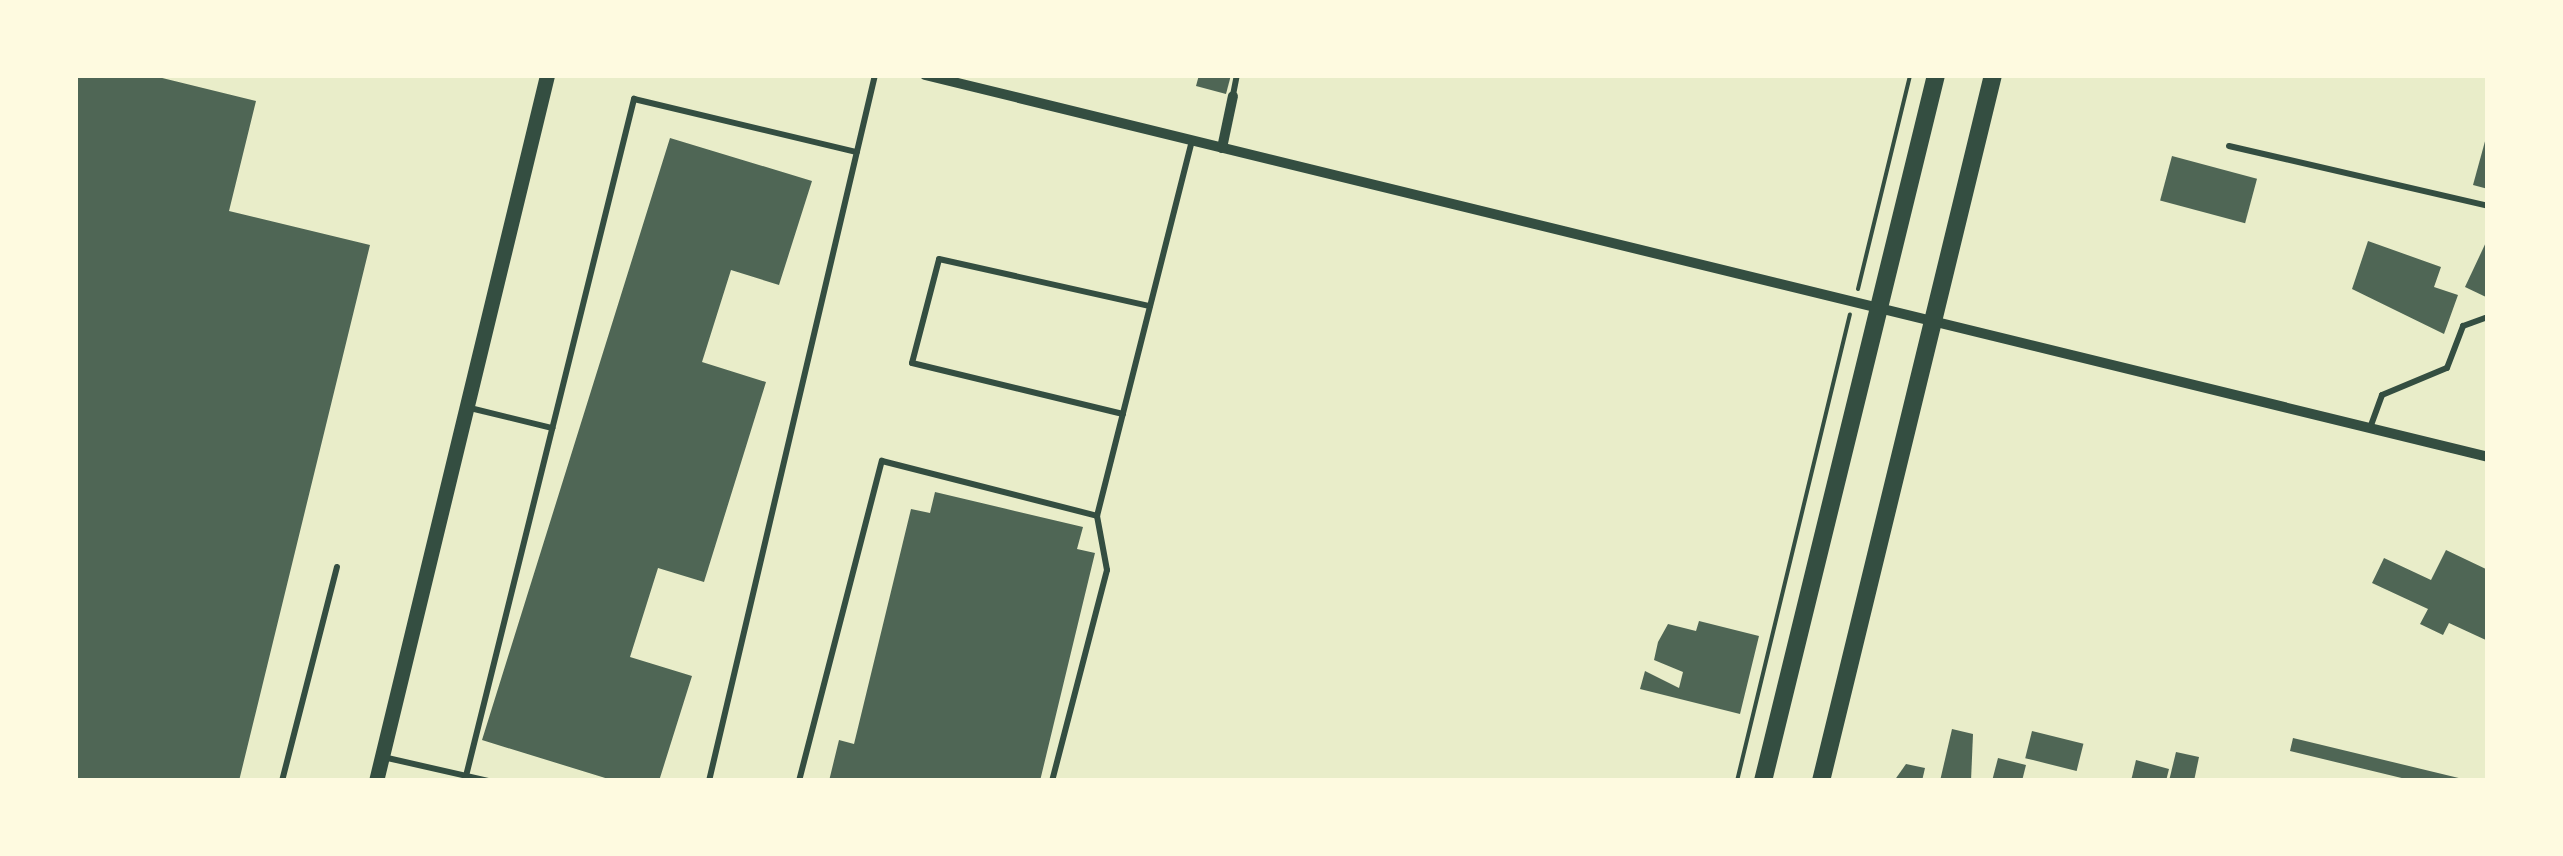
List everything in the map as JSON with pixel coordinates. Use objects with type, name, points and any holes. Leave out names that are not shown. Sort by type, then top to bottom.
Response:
[{"type":"main road","points":[[1763,781],[1936,75]]},
{"type":"main road","points":[[1821,781],[1993,75]]},
{"type":"street","points":[[376,781],[546,75]]},
{"type":"street","points":[[925,75],[2488,457]]},
{"type":"street","points":[[1222,148],[1233,96]]},
{"type":"lane","points":[[709,781],[875,75]]},
{"type":"lane","points":[[1233,96],[1237,75]]},
{"type":"lane","points":[[466,776],[634,99],[856,152]]},
{"type":"lane","points":[[1052,781],[1107,570],[1098,516],[1192,141]]},
{"type":"lane","points":[[2229,146],[2488,206]]},
{"type":"lane","points":[[1123,414],[912,363],[916,346],[939,259],[1150,306]]},
{"type":"lane","points":[[2370,429],[2382,395],[2447,368],[2464,326],[2488,316]]},
{"type":"lane","points":[[466,407],[552,428]]},
{"type":"lane","points":[[799,781],[882,461],[1098,516]]},
{"type":"lane","points":[[282,781],[337,567]]},
{"type":"lane","points":[[382,756],[489,781]]},
{"type":"path","points":[[1858,290],[1910,75]]},
{"type":"path","points":[[1737,781],[1850,315]]},
{"type":"building","points":[[75,75],[150,75],[256,101],[229,211],[370,245],[239,781],[75,781]]},
{"type":"building","points":[[1199,75],[1231,75],[1226,94],[1196,86]]},
{"type":"building","points":[[2488,134],[2488,189],[2473,185]]},
{"type":"building","points":[[670,138],[812,181],[779,285],[731,270],[702,362],[766,382],[704,582],[658,568],[630,657],[692,676],[659,781],[615,781],[482,740]]},
{"type":"building","points":[[2172,156],[2257,179],[2245,223],[2160,200]]},
{"type":"building","points":[[2488,238],[2488,294],[2486,297],[2465,287]]},
{"type":"building","points":[[2368,241],[2441,267],[2434,287],[2458,295],[2444,334],[2352,289]]},
{"type":"building","points":[[935,492],[1083,527],[1077,549],[1095,553],[1040,781],[829,781],[839,740],[854,744],[911,509],[930,513]]},
{"type":"building","points":[[2446,550],[2488,570],[2488,641],[2449,623],[2443,635],[2420,624],[2428,609],[2372,583],[2384,558],[2431,580]]},
{"type":"building","points":[[1699,621],[1759,636],[1740,714],[1640,689],[1645,671],[1679,688],[1683,672],[1654,660],[1658,642],[1668,624],[1696,631]]},
{"type":"building","points":[[1952,729],[1973,734],[1971,781],[1940,781]]},
{"type":"building","points":[[2032,731],[2083,744],[2077,771],[2025,758]]},
{"type":"building","points":[[2293,738],[2467,780],[2414,781],[2290,751]]},
{"type":"building","points":[[2176,752],[2199,757],[2194,781],[2169,781]]},
{"type":"building","points":[[1998,758],[2026,765],[2022,781],[1992,781]]},
{"type":"building","points":[[2136,760],[2169,769],[2166,781],[2131,781]]},
{"type":"building","points":[[1906,764],[1925,768],[1922,781],[1894,781]]}]
